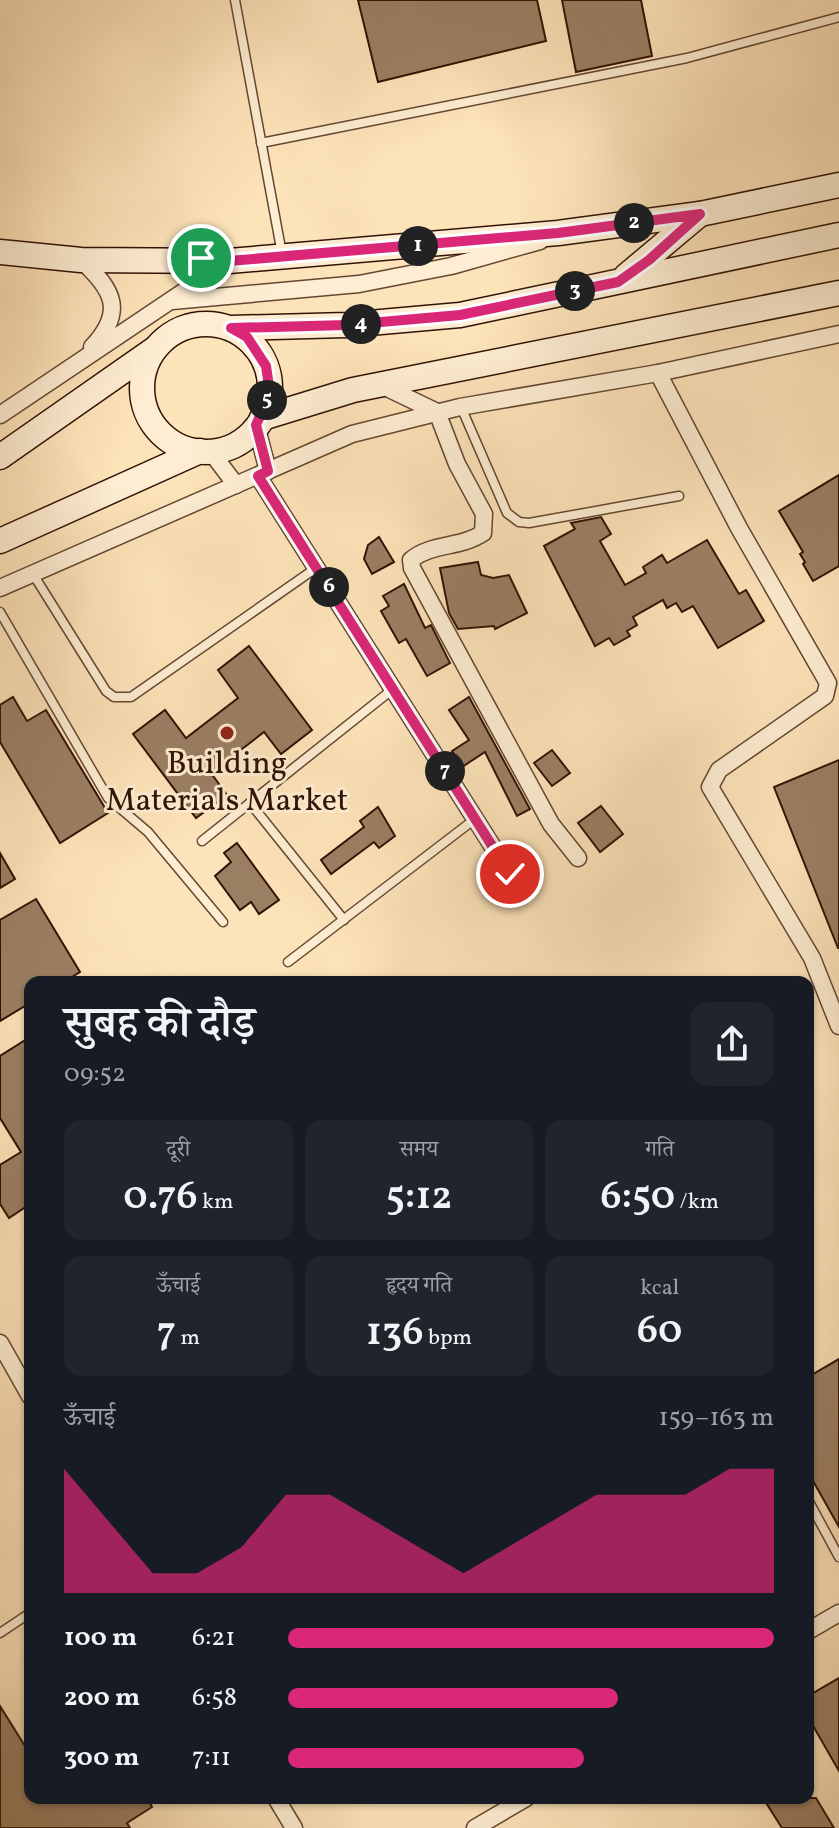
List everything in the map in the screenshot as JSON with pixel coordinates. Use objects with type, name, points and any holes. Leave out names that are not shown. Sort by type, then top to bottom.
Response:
[{"type":"main road","points":[[0,252],[81,260],[201,258],[229,261],[558,233],[700,214],[839,185]]},
{"type":"main road","points":[[618,282],[649,260],[700,214]]},
{"type":"main road","points":[[231,328],[347,325],[460,315],[839,235]]},
{"type":"main road","points":[[259,422],[382,385],[839,293]]},
{"type":"main road","points":[[0,457],[153,350],[178,329],[216,323],[231,328],[247,337],[266,366],[270,393],[259,422],[238,443],[205,452],[0,541]]},
{"type":"main road","points":[[153,350],[141,386],[147,417],[168,440],[205,452]]},
{"type":"street","points":[[172,301],[359,284],[518,249],[558,233]]},
{"type":"street","points":[[80,360],[105,334],[113,316],[109,293],[101,278],[81,260]]},
{"type":"street","points":[[0,415],[229,261]]},
{"type":"street","points":[[0,588],[352,434],[460,407],[658,373],[839,334]]},
{"type":"street","points":[[658,373],[739,528],[828,683],[825,696],[719,770],[710,787],[812,958],[839,1026]]},
{"type":"street","points":[[382,385],[437,412],[457,464],[484,514],[486,525],[483,533],[465,543],[421,553],[411,560],[412,568],[551,824],[578,858]]},
{"type":"street","points":[[259,422],[263,473],[317,568],[510,874]]},
{"type":"street","points":[[205,452],[236,485]]},
{"type":"street","points":[[0,1343],[24,1385]]},
{"type":"street","points":[[814,1628],[839,1613]]},
{"type":"street","points":[[280,1804],[294,1828]]},
{"type":"street","points":[[475,1828],[516,1804]]},
{"type":"lane","points":[[235,0],[282,255]]},
{"type":"lane","points":[[261,143],[687,58],[839,17]]},
{"type":"lane","points":[[460,407],[507,513],[519,522],[529,523],[679,496]]},
{"type":"lane","points":[[33,574],[106,691],[122,698],[131,697],[317,568]]},
{"type":"lane","points":[[0,612],[108,798],[148,832],[223,922]]},
{"type":"lane","points":[[202,841],[393,689]]},
{"type":"lane","points":[[250,803],[344,920]]},
{"type":"lane","points":[[288,962],[475,819]]},
{"type":"lane","points":[[814,1511],[839,1557]]},
{"type":"lane","points":[[0,1633],[24,1617]]},
{"type":"building","points":[[358,0],[537,0],[546,41],[378,82]]},
{"type":"building","points":[[562,0],[641,0],[652,56],[576,72]]},
{"type":"building","points":[[839,475],[839,566],[813,581],[803,564],[805,562],[800,554],[803,552],[779,511]]},
{"type":"building","points":[[601,517],[611,534],[600,541],[625,585],[646,573],[643,567],[662,555],[667,563],[707,540],[739,594],[746,590],[764,621],[718,648],[693,606],[682,612],[676,603],[667,608],[663,600],[633,617],[637,625],[627,631],[630,636],[614,645],[609,638],[595,646],[544,546],[575,529],[571,523]]},
{"type":"building","points":[[379,537],[394,562],[372,574],[364,559],[368,545]]},
{"type":"building","points":[[478,562],[481,575],[493,578],[509,575],[527,613],[495,629],[494,626],[458,629],[449,613],[440,568]]},
{"type":"building","points":[[404,584],[425,628],[431,625],[450,663],[427,676],[406,639],[399,643],[381,611],[389,606],[383,596]]},
{"type":"building","name":"Building Materials Market","points":[[249,646],[312,730],[281,754],[264,732],[211,773],[227,795],[196,818],[133,734],[165,710],[186,738],[238,698],[218,670]]},
{"type":"building","points":[[13,697],[27,721],[46,710],[108,813],[60,843],[0,742],[0,705]]},
{"type":"building","points":[[469,697],[530,809],[517,816],[485,752],[462,767],[452,751],[469,740],[449,710]]},
{"type":"building","points":[[552,750],[570,773],[552,786],[534,763]]},
{"type":"building","points":[[839,760],[839,948],[838,948],[774,787]]},
{"type":"building","points":[[601,806],[623,834],[600,852],[578,823]]},
{"type":"building","points":[[378,807],[395,836],[379,848],[374,842],[331,874],[321,860],[364,827],[360,821]]},
{"type":"building","points":[[237,843],[279,900],[259,914],[251,902],[240,910],[215,876],[231,862],[224,853]]},
{"type":"building","points":[[0,853],[15,879],[0,888]]},
{"type":"building","points":[[36,899],[80,972],[74,976],[24,976],[24,1007],[0,1021],[0,920]]},
{"type":"building","points":[[24,1041],[24,1208],[9,1218],[0,1204],[0,1165],[21,1152],[0,1118],[0,1056]]},
{"type":"building","points":[[839,1359],[839,1527],[814,1483],[814,1374]]},
{"type":"building","points":[[839,1678],[839,1771],[814,1727],[814,1693]]},
{"type":"building","points":[[0,1706],[24,1744],[24,1804],[150,1804],[152,1807],[127,1823],[130,1828],[0,1828]]},
{"type":"building","points":[[816,1798],[834,1828],[782,1828],[767,1804],[814,1804]]},
{"type":"place","name":"Building Materials Market","points":[[227,733]]},
{"type":"route","points":[[201,258],[229,261],[422,245],[558,233],[700,214],[649,260],[618,282],[460,315],[347,325],[231,328],[247,337],[266,366],[270,393],[262,418],[256,425],[268,471],[258,476],[510,874]]}]
